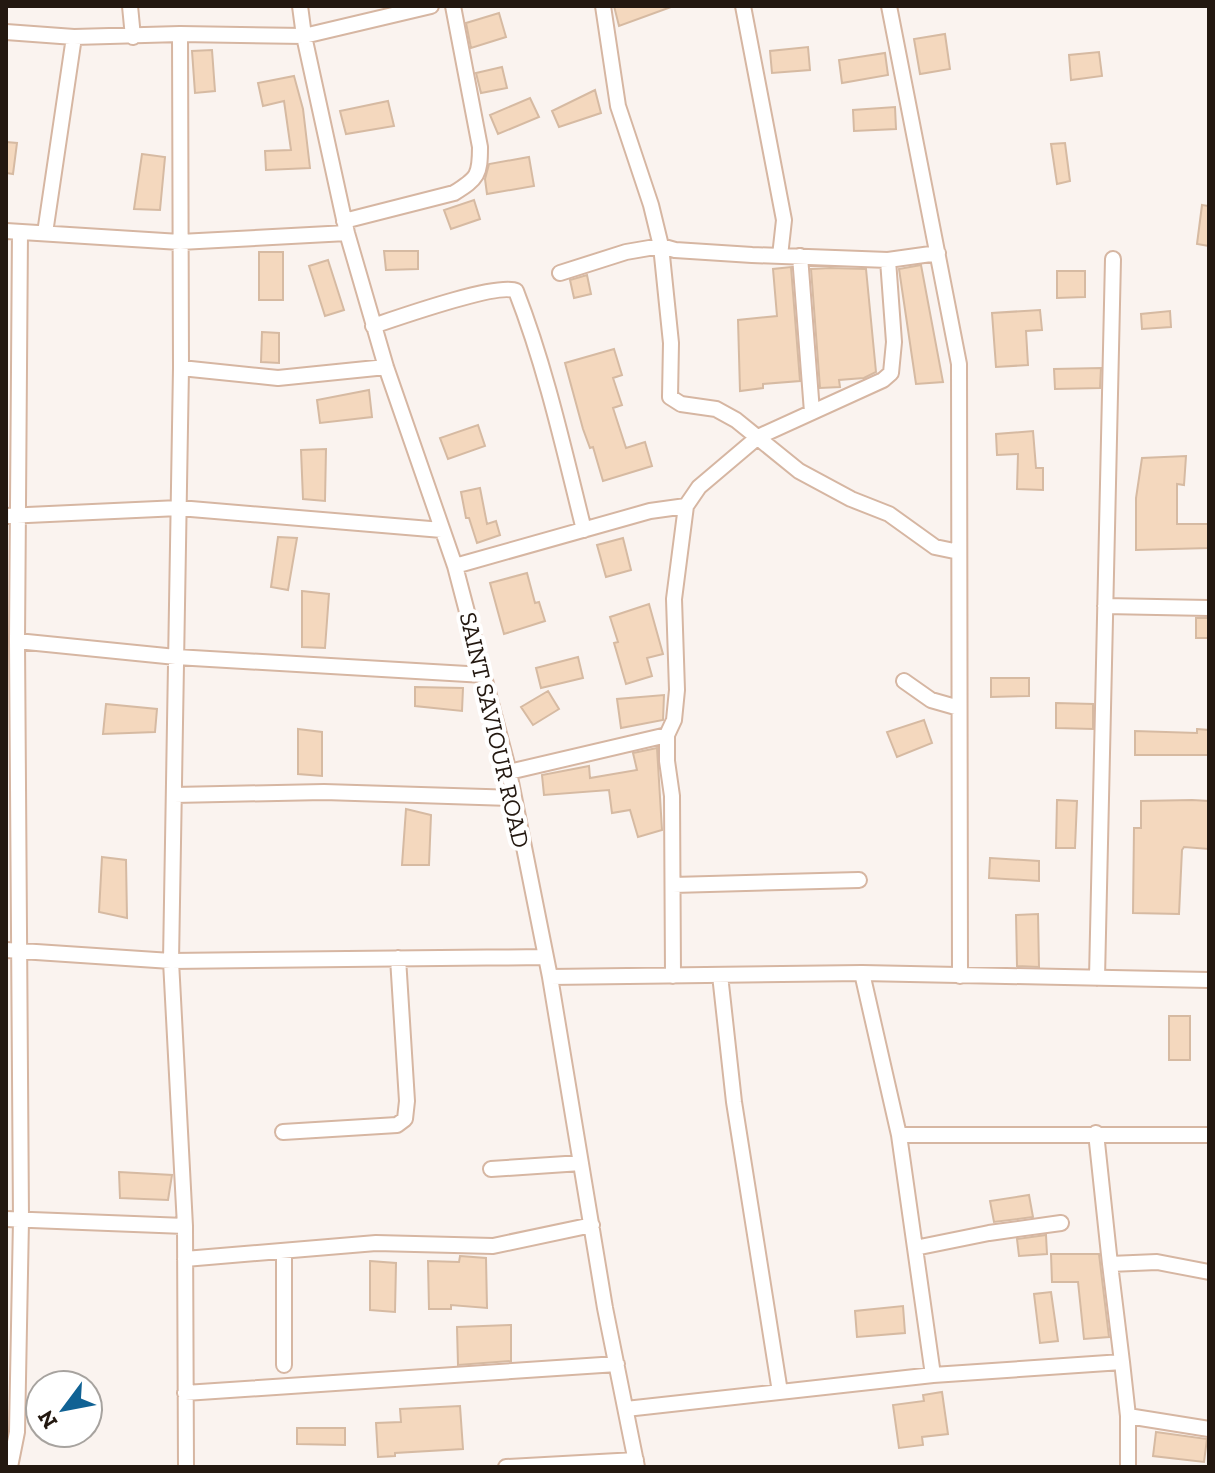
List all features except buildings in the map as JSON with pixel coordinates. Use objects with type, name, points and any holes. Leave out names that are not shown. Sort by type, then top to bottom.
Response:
[{"type":"street","points":[[130,6],[133,37]]},
{"type":"street","name":"SAINT SAVIOUR ROAD","points":[[300,6],[346,227],[373,326],[455,566],[509,772],[550,977],[636,1463]]},
{"type":"street","points":[[6,32],[74,37],[180,34],[304,36],[431,6]]},
{"type":"street","points":[[10,1467],[17,1432],[12,950],[17,641],[12,516],[13,231],[180,242],[346,227],[454,193],[470,183],[480,169],[480,147],[453,6]]},
{"type":"street","points":[[603,6],[618,106],[651,205],[661,246],[671,343],[670,397],[681,404],[716,409],[758,437],[777,456],[799,471],[851,499],[889,514],[935,547],[959,552]]},
{"type":"street","points":[[743,6],[784,220],[780,256]]},
{"type":"street","points":[[889,6],[959,364],[960,976]]},
{"type":"street","points":[[180,34],[181,368],[171,961],[185,1226],[186,1467]]},
{"type":"street","points":[[45,233],[74,37]]},
{"type":"street","points":[[560,273],[626,252],[661,246],[675,250],[888,260],[938,253]]},
{"type":"street","points":[[800,256],[812,412]]},
{"type":"street","points":[[1097,978],[1113,259]]},
{"type":"street","points":[[673,976],[672,796],[667,735],[674,720],[677,690],[674,599],[686,506],[699,487],[758,437],[883,380],[891,373],[894,342],[888,260]]},
{"type":"street","points":[[373,326],[467,297],[506,288],[516,291],[553,406],[584,530]]},
{"type":"street","points":[[181,368],[278,378],[386,367]]},
{"type":"street","points":[[455,566],[650,511],[686,506]]},
{"type":"street","points":[[12,516],[179,508],[442,530]]},
{"type":"street","points":[[1105,606],[1209,608]]},
{"type":"street","points":[[17,641],[176,657],[484,675]]},
{"type":"street","points":[[904,681],[931,700],[959,708]]},
{"type":"street","points":[[509,772],[667,735]]},
{"type":"street","points":[[174,795],[324,792],[514,798]]},
{"type":"street","points":[[673,885],[859,880]]},
{"type":"street","points":[[12,950],[171,961],[545,957]]},
{"type":"street","points":[[283,1132],[397,1125],[405,1119],[407,1101],[398,958]]},
{"type":"street","points":[[550,977],[862,973],[1209,980]]},
{"type":"street","points":[[862,973],[899,1135],[933,1375]]},
{"type":"street","points":[[720,975],[734,1102],[780,1392]]},
{"type":"street","points":[[1096,1133],[1128,1416],[1128,1467]]},
{"type":"street","points":[[899,1135],[1209,1135]]},
{"type":"street","points":[[491,1169],[581,1163]]},
{"type":"street","points":[[13,1220],[185,1226]]},
{"type":"street","points":[[915,1248],[1061,1223]]},
{"type":"street","points":[[185,1259],[376,1243],[493,1246],[592,1225]]},
{"type":"street","points":[[284,1251],[284,1365]]},
{"type":"street","points":[[1110,1264],[1157,1262],[1209,1272]]},
{"type":"street","points":[[626,1409],[933,1375],[1122,1362]]},
{"type":"street","points":[[185,1393],[617,1364]]},
{"type":"street","points":[[1128,1416],[1209,1429]]},
{"type":"street","points":[[506,1467],[636,1463]]}]
